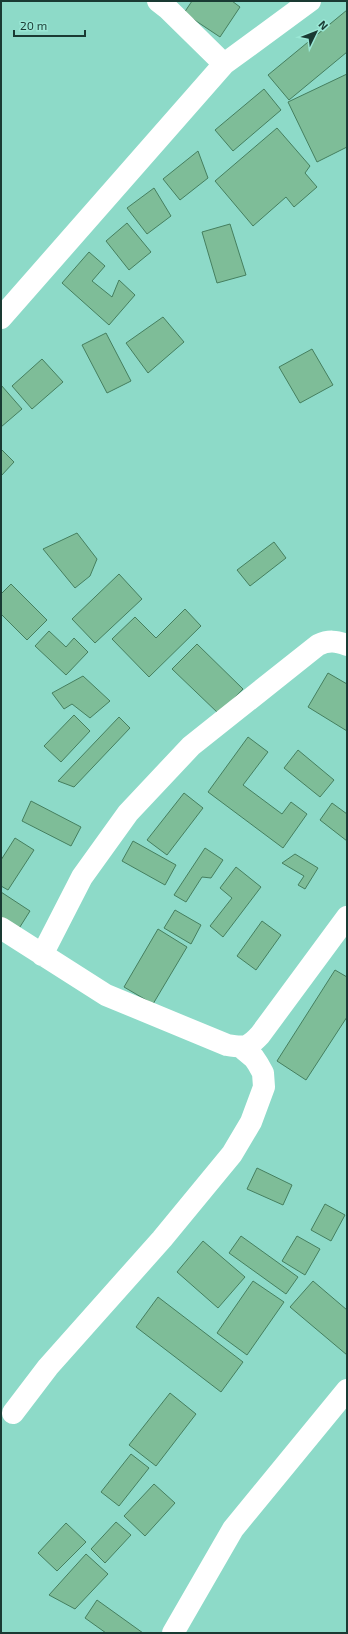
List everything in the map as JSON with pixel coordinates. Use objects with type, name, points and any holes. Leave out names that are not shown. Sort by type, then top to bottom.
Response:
[{"type":"street","points":[[158,1],[224,64]]},
{"type":"street","points":[[1,318],[224,64],[310,1]]},
{"type":"street","points":[[42,955],[82,877],[102,848],[128,813],[191,746],[318,645],[325,641],[334,641],[347,645]]},
{"type":"street","points":[[242,1048],[251,1045],[260,1035],[347,917]]},
{"type":"street","points":[[1,928],[106,995],[220,1042],[242,1048],[254,1058],[258,1064],[263,1073],[264,1087],[251,1122],[232,1154],[162,1239],[48,1367],[13,1413]]},
{"type":"street","points":[[173,1633],[233,1529],[347,1390]]},
{"type":"building","points":[[192,1],[232,1],[240,7],[220,37],[184,13]]},
{"type":"building","points":[[347,10],[347,52],[289,100],[268,75]]},
{"type":"building","points":[[347,74],[347,147],[317,162],[288,102]]},
{"type":"building","points":[[264,89],[281,110],[233,151],[215,130]]},
{"type":"building","points":[[277,128],[310,166],[305,173],[317,187],[294,207],[286,197],[253,226],[215,181]]},
{"type":"building","points":[[198,151],[208,178],[180,200],[163,179]]},
{"type":"building","points":[[154,188],[171,216],[147,234],[127,208]]},
{"type":"building","points":[[127,223],[151,252],[129,270],[106,241]]},
{"type":"building","points":[[230,224],[246,275],[217,283],[202,232]]},
{"type":"building","points":[[89,252],[105,266],[92,281],[112,297],[119,280],[135,295],[109,325],[62,283]]},
{"type":"building","points":[[163,317],[184,342],[148,373],[126,343]]},
{"type":"building","points":[[106,333],[131,381],[107,393],[82,345]]},
{"type":"building","points":[[312,349],[333,385],[300,403],[279,367]]},
{"type":"building","points":[[42,359],[63,382],[32,409],[12,386]]},
{"type":"building","points":[[1,385],[22,409],[1,427]]},
{"type":"building","points":[[1,449],[14,462],[1,476]]},
{"type":"building","points":[[77,533],[97,559],[90,576],[75,588],[43,549]]},
{"type":"building","points":[[274,542],[286,558],[250,586],[237,570]]},
{"type":"building","points":[[119,574],[142,599],[95,643],[72,619]]},
{"type":"building","points":[[11,584],[47,620],[27,640],[1,614],[1,594]]},
{"type":"building","points":[[185,609],[201,626],[149,677],[112,639],[135,617],[156,638]]},
{"type":"building","points":[[49,631],[66,647],[74,638],[88,652],[66,675],[35,646]]},
{"type":"building","points":[[197,644],[243,689],[219,714],[172,669]]},
{"type":"building","points":[[328,673],[347,684],[347,731],[308,707]]},
{"type":"building","points":[[83,676],[110,701],[90,718],[72,704],[64,709],[52,693]]},
{"type":"building","points":[[74,715],[90,731],[61,762],[44,746]]},
{"type":"building","points":[[119,717],[130,728],[74,787],[58,781]]},
{"type":"building","points":[[248,737],[268,752],[243,785],[282,814],[291,802],[307,814],[283,848],[208,792]]},
{"type":"building","points":[[298,750],[334,780],[320,797],[284,768]]},
{"type":"building","points":[[184,793],[203,808],[167,855],[147,840]]},
{"type":"building","points":[[31,801],[81,827],[71,846],[22,821]]},
{"type":"building","points":[[332,803],[347,814],[347,841],[320,820]]},
{"type":"building","points":[[15,838],[34,850],[8,890],[1,886],[1,860]]},
{"type":"building","points":[[133,841],[176,865],[165,885],[122,861]]},
{"type":"building","points":[[205,848],[223,860],[211,878],[202,877],[186,902],[174,895]]},
{"type":"building","points":[[295,854],[318,868],[305,889],[298,885],[304,876],[282,863]]},
{"type":"building","points":[[236,867],[261,887],[223,937],[210,926],[232,898],[220,888]]},
{"type":"building","points":[[1,892],[30,911],[18,930],[1,919]]},
{"type":"building","points":[[175,910],[201,925],[191,944],[164,928]]},
{"type":"building","points":[[262,921],[281,935],[256,970],[237,956]]},
{"type":"building","points":[[158,929],[187,947],[153,1004],[124,987]]},
{"type":"building","points":[[335,970],[347,977],[347,1017],[306,1080],[277,1061]]},
{"type":"building","points":[[257,1168],[292,1185],[283,1205],[247,1189]]},
{"type":"building","points":[[325,1204],[345,1215],[331,1241],[311,1230]]},
{"type":"building","points":[[241,1236],[298,1277],[286,1294],[229,1253]]},
{"type":"building","points":[[297,1236],[320,1249],[305,1275],[282,1261]]},
{"type":"building","points":[[203,1241],[245,1277],[218,1308],[177,1272]]},
{"type":"building","points":[[253,1281],[284,1302],[247,1355],[217,1333]]},
{"type":"building","points":[[313,1281],[347,1310],[347,1355],[290,1307]]},
{"type":"building","points":[[158,1297],[243,1362],[221,1392],[136,1327]]},
{"type":"building","points":[[170,1393],[196,1414],[156,1466],[129,1445]]},
{"type":"building","points":[[131,1454],[149,1468],[119,1506],[101,1492]]},
{"type":"building","points":[[154,1484],[175,1503],[145,1536],[124,1516]]},
{"type":"building","points":[[116,1522],[131,1535],[105,1563],[91,1549]]},
{"type":"building","points":[[66,1523],[86,1542],[57,1571],[38,1553]]},
{"type":"building","points":[[86,1554],[108,1574],[75,1609],[49,1595]]},
{"type":"building","points":[[97,1600],[143,1633],[106,1633],[85,1618]]}]
